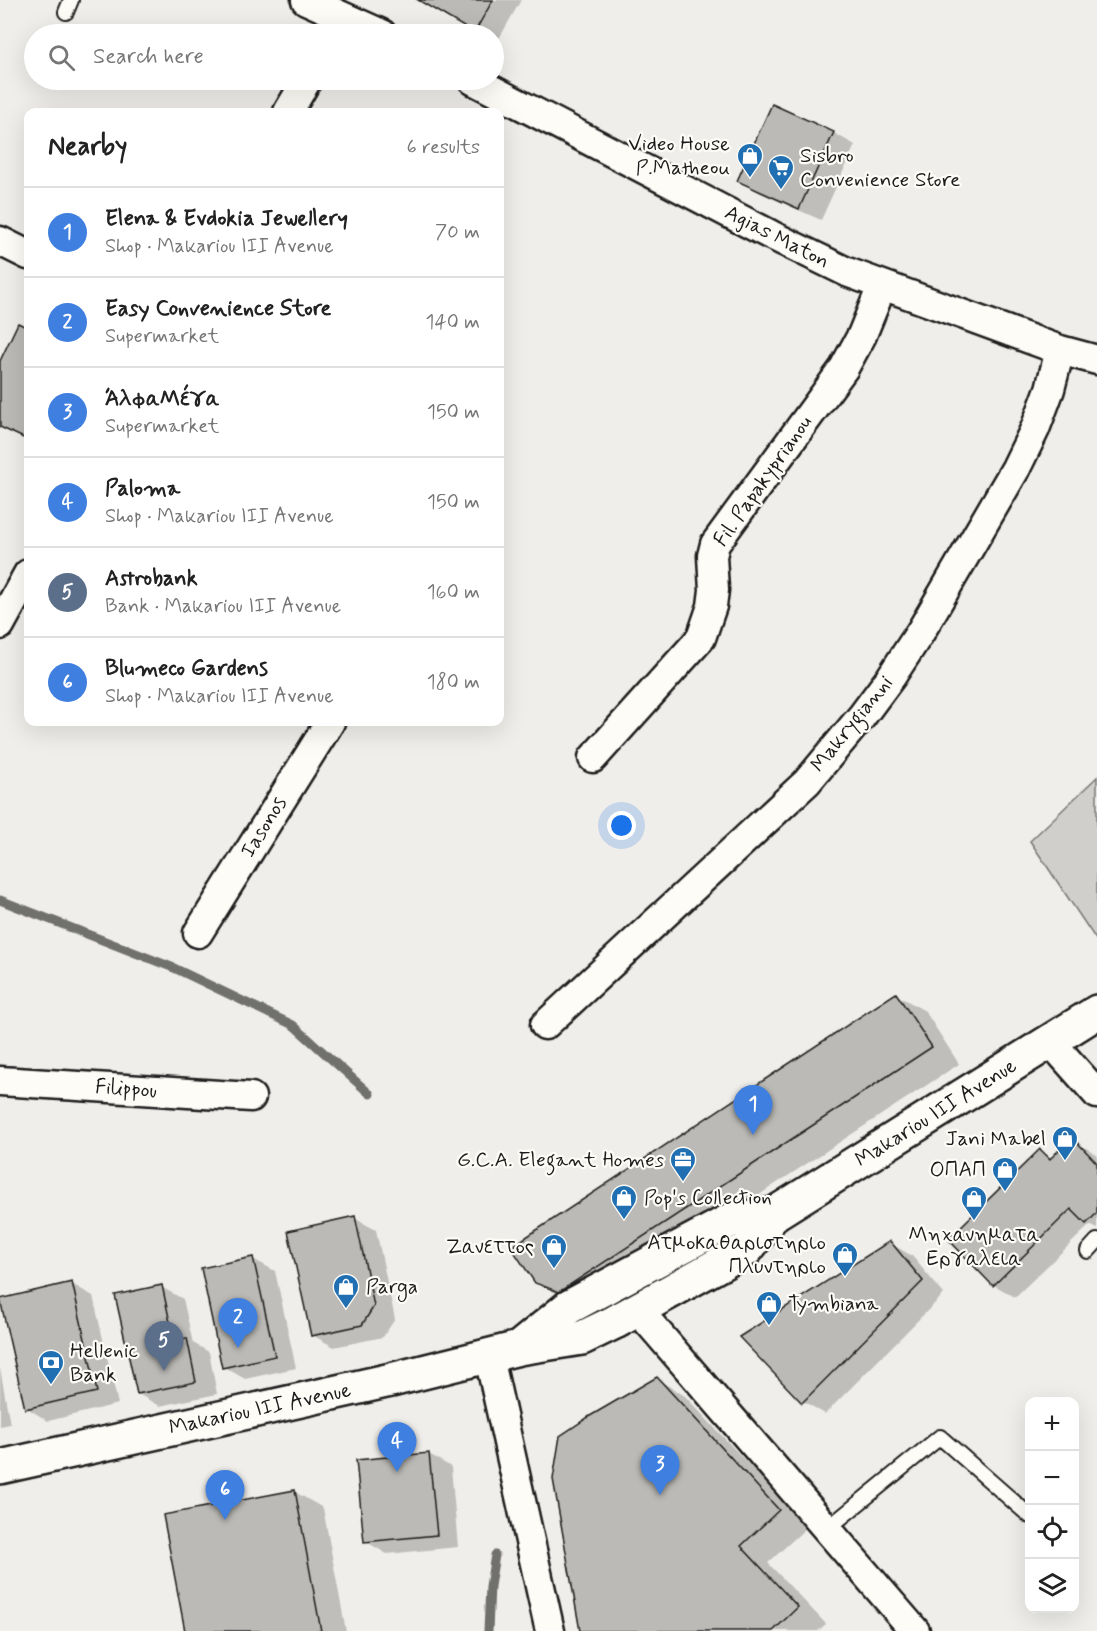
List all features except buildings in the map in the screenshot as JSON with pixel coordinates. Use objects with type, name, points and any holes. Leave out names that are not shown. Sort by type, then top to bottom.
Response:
[{"type":"street","points":[[306,0],[336,24]]},
{"type":"street","points":[[290,108],[301,90]]},
{"type":"street","name":"Agias Maton","points":[[492,90],[804,253],[882,286],[1060,350],[1097,360]]},
{"type":"street","points":[[0,241],[24,253]]},
{"type":"street","name":"Fil. Papakyprianou","points":[[593,758],[700,638],[712,606],[714,590],[712,556],[715,544],[844,368],[862,335],[882,286]]},
{"type":"street","name":"Makrygianni","points":[[544,1025],[807,782],[862,716],[921,631],[1016,468],[1035,429],[1060,350]]},
{"type":"street","points":[[0,625],[24,581]]},
{"type":"street","name":"Iasonos","points":[[198,933],[327,726]]},
{"type":"street","name":"Makariou III Avenue","points":[[0,1467],[504,1353],[582,1338],[638,1310],[747,1249],[774,1214],[1097,1012]]},
{"type":"street","points":[[1050,1041],[1097,1094]]},
{"type":"street","name":"Filippou","points":[[0,1081],[251,1097]]},
{"type":"street","name":"Makariou III Avenue","points":[[504,1353],[568,1307],[731,1220],[774,1214]]},
{"type":"street","points":[[638,1310],[915,1631]]},
{"type":"street","points":[[504,1353],[550,1631]]},
{"type":"lane","points":[[827,1529],[940,1437],[1025,1512]]},
{"type":"shaded area","points":[[1097,777],[1097,941],[1030,841]]},
{"type":"waterway","points":[[0,900],[174,968],[293,1025],[370,1094]]},
{"type":"waterway","points":[[488,1631],[490,1586],[495,1555]]},
{"type":"place","name":"Video House P.Matheou","points":[[750,179]]},
{"type":"place","name":"Sisbro Convenience Store","points":[[781,191]]},
{"type":"place","name":"Elena & Evdokia Jewellery","points":[[753,1135]]},
{"type":"place","name":"Jani Mabel","points":[[1065,1162]]},
{"type":"place","name":"G.C.A. Elegant Homes","points":[[683,1183]]},
{"type":"place","name":"ΟΠΑΠ","points":[[1005,1193]]},
{"type":"place","name":"Pop's Collection","points":[[624,1221]]},
{"type":"place","name":"Μηχανηματα Εργαλεια","points":[[974,1222]]},
{"type":"place","name":"Ζανεττος","points":[[554,1270]]},
{"type":"place","name":"Ατμοκαθαριστηριο Πλυντηριο","points":[[845,1278]]},
{"type":"place","name":"Parga","points":[[346,1310]]},
{"type":"place","name":"Tymbiana","points":[[769,1327]]},
{"type":"place","name":"Easy Convenience Store","points":[[238,1348]]},
{"type":"place","name":"Astrobank","points":[[164,1371]]},
{"type":"place","name":"Hellenic Bank","points":[[51,1386]]},
{"type":"place","name":"Paloma","points":[[397,1472]]},
{"type":"place","name":"ΆλφαΜέγα","points":[[660,1495]]},
{"type":"place","name":"Blumeco Gardens","points":[[225,1520]]}]
